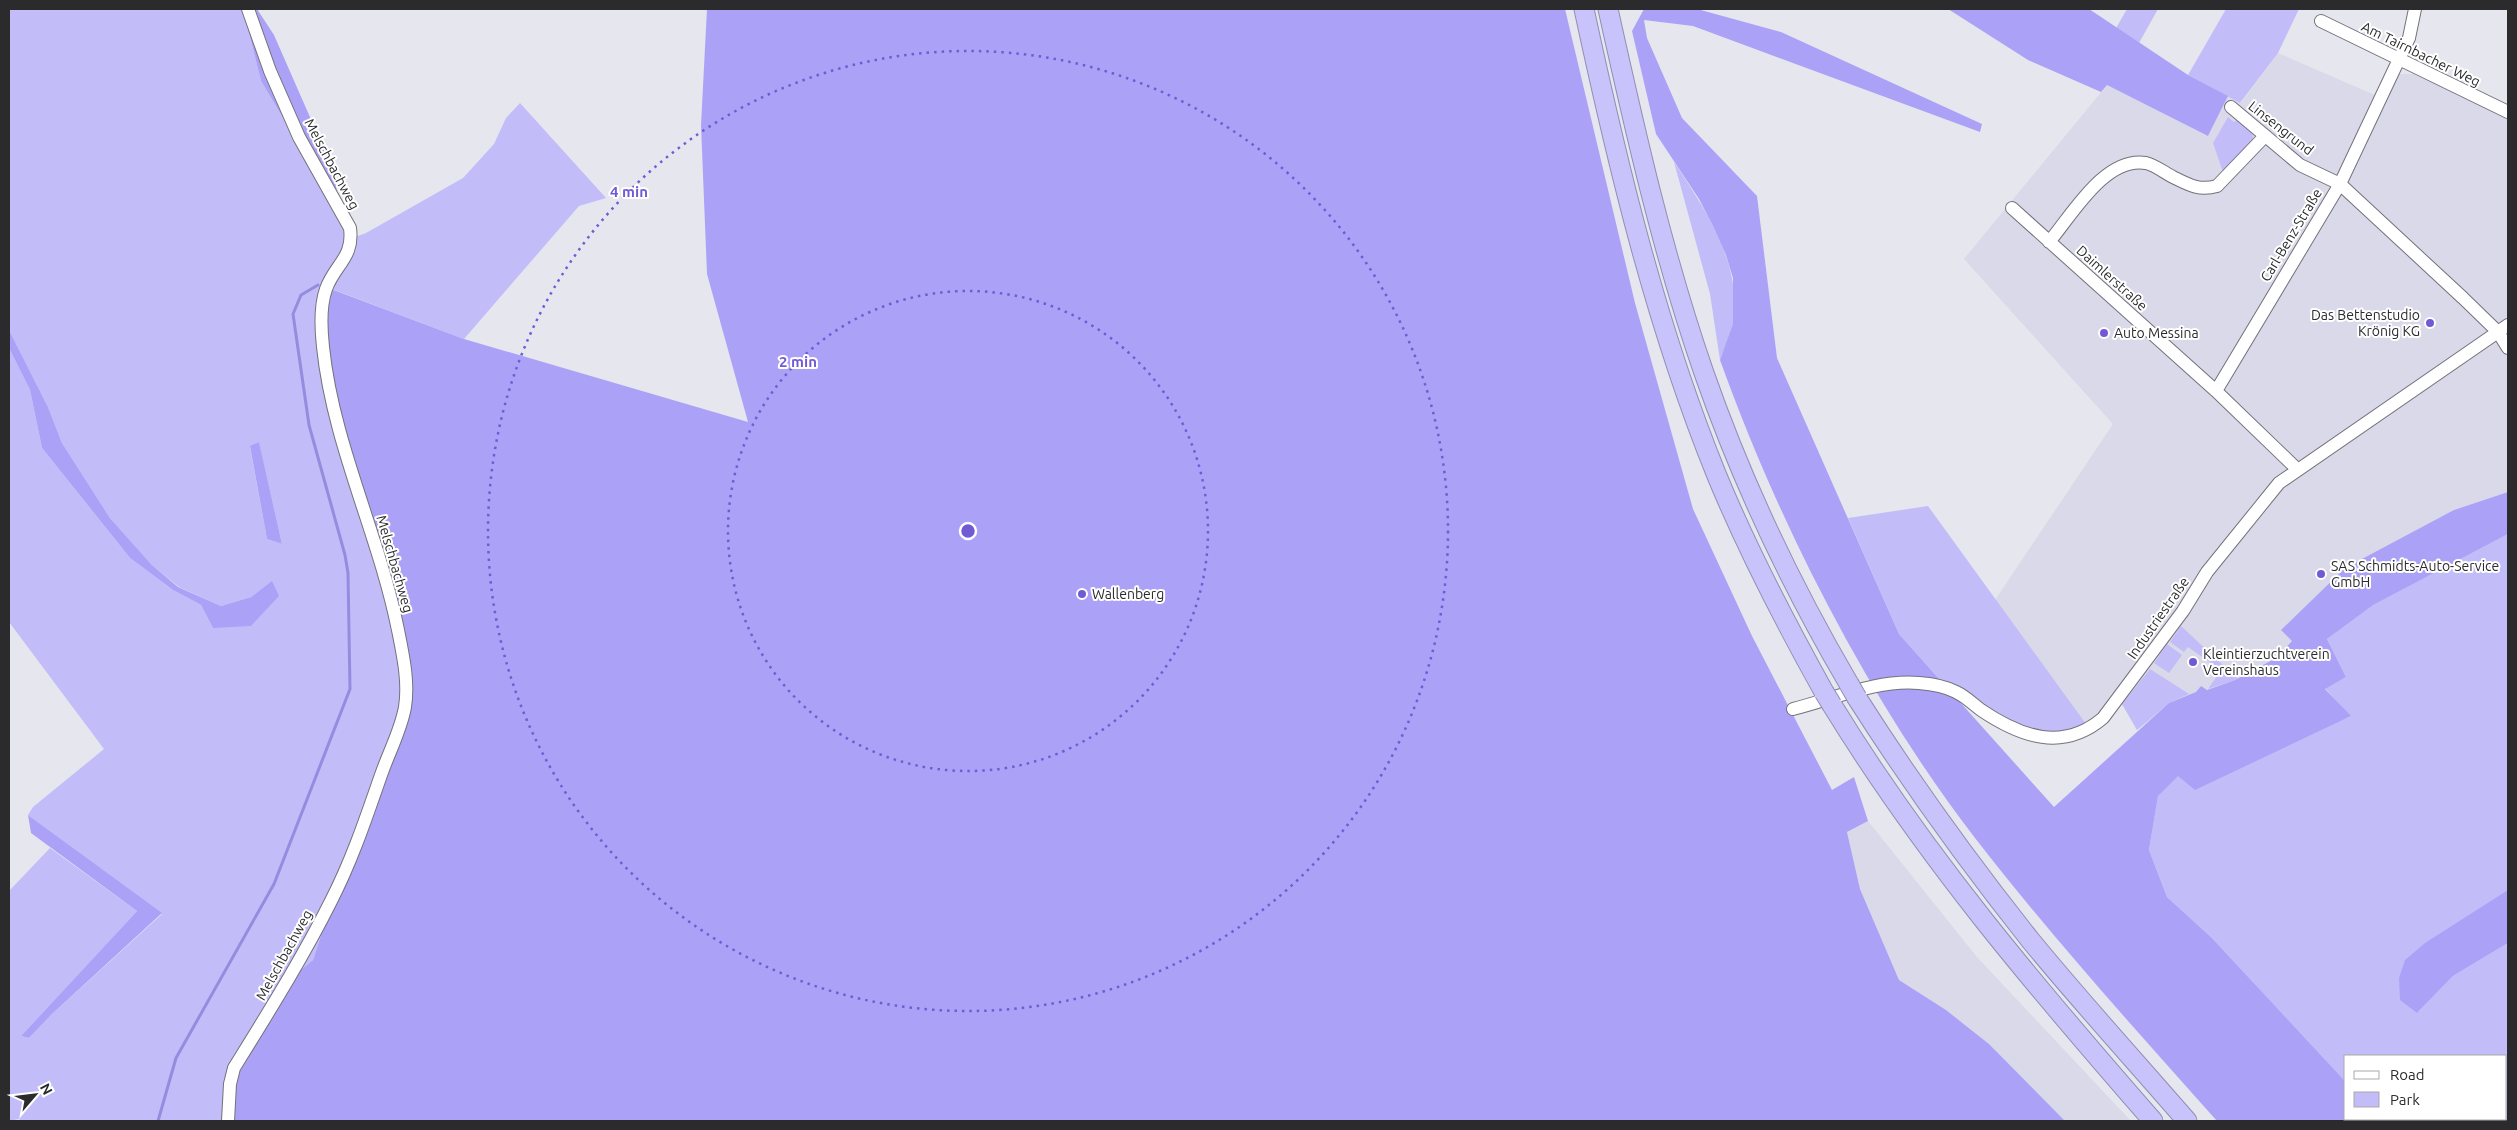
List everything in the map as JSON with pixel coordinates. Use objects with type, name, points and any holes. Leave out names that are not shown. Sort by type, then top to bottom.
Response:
[{"type":"highway","points":[[1584,9],[1615,150],[1642,252],[1680,377],[1717,476],[1757,564],[1828,699],[1868,764],[1963,896],[2068,1024],[2153,1121]]},
{"type":"highway","points":[[1608,9],[1665,246],[1705,374],[1761,516],[1812,619],[1853,691],[1934,815],[2033,943],[2187,1121]]},
{"type":"street","name":"Melschbachweg","points":[[228,1121],[230,1084],[234,1068],[285,985],[332,900],[359,838],[401,722],[406,688],[398,631],[388,586],[341,433],[323,347],[322,309],[326,288],[349,253],[352,241],[350,228],[299,137],[270,71],[248,9]]},
{"type":"street","points":[[2340,184],[2409,38],[2415,9]]},
{"type":"street","name":"Am Tairnbacher Weg","points":[[2321,21],[2508,112]]},
{"type":"street","name":"Linsengrund","points":[[2231,107],[2300,165],[2340,184]]},
{"type":"street","points":[[2049,242],[2104,175],[2129,163],[2147,163],[2195,188],[2209,188],[2217,186],[2265,136]]},
{"type":"street","name":"Carl-Benz-Straße","points":[[2216,391],[2340,184],[2503,329]]},
{"type":"street","name":"Daimlerstraße","points":[[2012,208],[2216,391]]},
{"type":"street","points":[[2503,329],[2508,348]]},
{"type":"street","name":"Industriestraße","points":[[1793,709],[1886,684],[1917,682],[1938,685],[1958,692],[2003,723],[2039,738],[2069,736],[2089,728],[2104,718],[2183,611],[2207,572],[2260,504],[2279,483],[2503,329]]},
{"type":"street","points":[[2216,391],[2298,470]]},
{"type":"shaded area","points":[[243,9],[257,9],[274,35],[334,172],[338,199],[332,200],[261,81]]},
{"type":"shaded area","points":[[707,9],[1565,9],[1635,303],[1693,509],[1752,636],[1832,790],[1854,777],[1868,821],[1847,832],[1860,889],[1899,980],[1946,1010],[1989,1044],[2065,1121],[224,1121],[227,1084],[281,986],[313,960],[343,868],[401,706],[402,681],[395,632],[325,373],[323,286],[464,339],[748,422],[707,274],[701,125]]},
{"type":"shaded area","points":[[1644,9],[1697,9],[1781,32],[1982,124],[1980,132],[1693,26],[1644,20],[1647,38],[1682,118],[1757,196],[1777,358],[1899,634],[2054,807],[2169,703],[2196,692],[2201,686],[2207,690],[2235,680],[2276,658],[2292,641],[2281,630],[2345,568],[2454,510],[2508,492],[2508,534],[2373,605],[2327,639],[2346,677],[2325,689],[2351,716],[2195,790],[2178,776],[2158,796],[2149,850],[2167,897],[2212,938],[2344,1080],[2344,1120],[2391,1121],[2217,1121],[2033,910],[1975,838],[1936,784],[1898,728],[1830,608],[1798,547],[1744,422],[1720,360],[1733,324],[1733,278],[1726,255],[1699,199],[1656,134],[1632,31]]},
{"type":"shaded area","points":[[1948,9],[2089,9],[2188,75],[2228,96],[2208,136],[2107,85],[2101,92],[2028,60]]},
{"type":"shaded area","points":[[2278,53],[2384,99],[2399,74],[2413,74],[2508,116],[2508,492],[2454,510],[2281,630],[2292,641],[2276,658],[2235,680],[2180,698],[2137,730],[2122,704],[2089,728],[1995,600],[2113,424],[1964,259],[2107,85],[2208,136],[2228,96],[2241,103]]},
{"type":"shaded area","points":[[9,330],[48,407],[62,443],[110,518],[152,565],[178,587],[221,606],[251,597],[272,581],[279,596],[251,626],[213,628],[201,605],[173,590],[130,558],[42,448],[30,390],[9,348]]},
{"type":"shaded area","points":[[259,442],[282,544],[267,539],[250,446]]},
{"type":"shaded area","points":[[28,815],[162,913],[52,1014],[29,1038],[21,1036],[137,911],[31,833]]},
{"type":"shaded area","points":[[1868,821],[1977,957],[2131,1121],[2065,1121],[1989,1044],[1946,1010],[1899,980],[1860,889],[1847,832]]},
{"type":"shaded area","points":[[2508,890],[2508,943],[2453,976],[2417,1013],[2400,1000],[2399,978],[2405,960],[2425,943]]},
{"type":"green space","points":[[9,9],[243,9],[261,81],[332,200],[347,240],[366,233],[463,178],[494,144],[506,118],[520,103],[606,198],[579,206],[464,339],[324,286],[395,632],[402,681],[401,706],[343,868],[313,960],[281,986],[224,1121],[21,1121],[19,1119],[9,1121],[9,891],[50,848],[137,911],[21,1036],[29,1038],[52,1014],[162,914],[28,815],[33,807],[104,749],[9,622],[9,348],[30,390],[42,448],[130,558],[173,590],[201,605],[213,628],[272,581],[251,597],[221,606],[179,587],[152,565],[110,518],[62,443],[48,407],[9,330]],"holes":[[[259,442],[282,544],[267,539],[250,447]]]},
{"type":"green space","points":[[2127,9],[2158,9],[2139,43],[2116,28]]},
{"type":"green space","points":[[2226,9],[2299,9],[2278,53],[2240,103],[2188,75]]},
{"type":"green space","points":[[2228,117],[2234,122],[2239,118],[2252,131],[2253,138],[2224,175],[2213,143]]},
{"type":"green space","points":[[1674,162],[1698,199],[1719,238],[1732,280],[1735,302],[1733,324],[1720,360],[1710,294]]},
{"type":"green space","points":[[1928,506],[2089,728],[2039,738],[1945,685],[1899,634],[1848,518]]},
{"type":"green space","points":[[2508,534],[2508,890],[2417,1013],[2453,976],[2508,943],[2508,1121],[2391,1121],[2507,1120],[2507,1055],[2344,1055],[2344,1080],[2212,938],[2167,897],[2149,850],[2158,795],[2178,775],[2350,717],[2325,688],[2346,677],[2327,639],[2372,605]]},
{"type":"green space","points":[[2181,626],[2238,679],[2208,689],[2221,670],[2188,647],[2184,652],[2170,642]]},
{"type":"green space","points":[[2167,644],[2182,655],[2169,673],[2154,663]]},
{"type":"green space","points":[[2150,669],[2189,694],[2169,703],[2137,730],[2122,704]]},
{"type":"waterway","points":[[158,1121],[176,1058],[274,884],[350,689],[348,573],[345,555],[309,425],[293,314],[301,295],[318,285]]},
{"type":"place","name":"Das Bettenstudio Krönig KG","points":[[2430,323]]},
{"type":"place","name":"Auto Messina","points":[[2104,333]]},
{"type":"place","name":"SAS Schmidts-Auto-Service GmbH","points":[[2321,574]]},
{"type":"place","name":"Wallenberg","points":[[1082,594]]},
{"type":"place","name":"Kleintierzuchtverein Vereinshaus","points":[[2193,662]]}]
